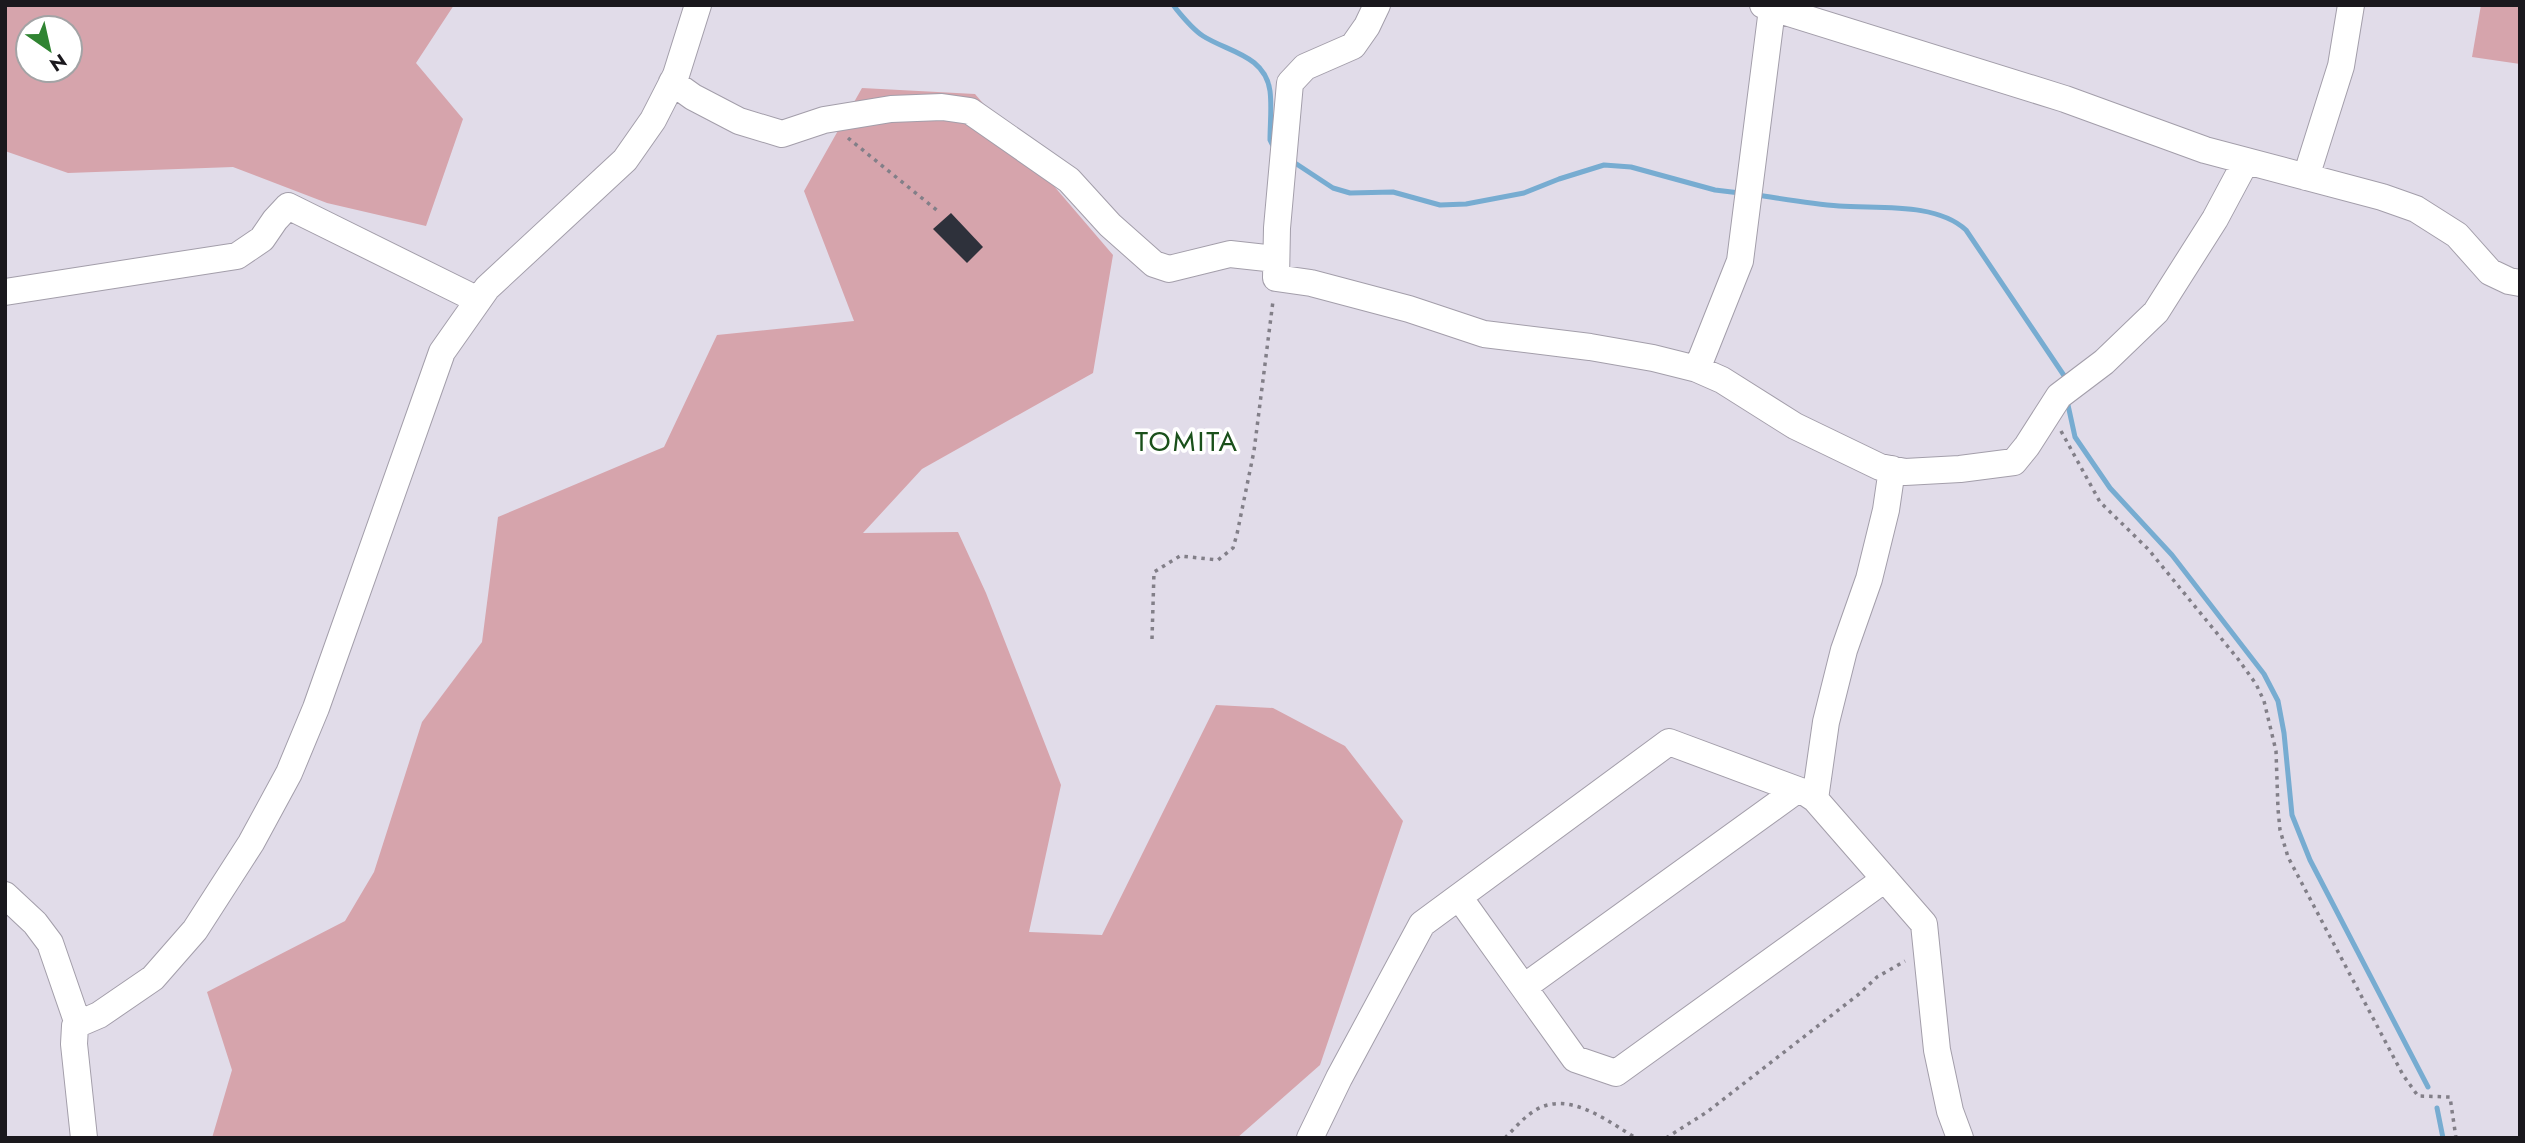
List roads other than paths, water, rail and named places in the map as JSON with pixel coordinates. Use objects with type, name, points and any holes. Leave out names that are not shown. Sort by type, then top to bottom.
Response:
[{"type":"street","points":[[84,1138],[74,1044],[75,1026],[99,1015],[153,978],[195,930],[251,843],[289,773],[316,708],[442,352],[487,288],[625,160],[653,120],[672,82],[698,5]]},
{"type":"street","points":[[1276,268],[1290,83],[1306,67],[1353,46],[1377,5]]},
{"type":"street","points":[[2306,177],[2341,66],[2351,5]]},
{"type":"street","points":[[1697,369],[1740,261],[1768,7],[2065,99],[2205,150],[2382,197],[2416,209],[2456,235],[2490,272],[2520,283]]},
{"type":"street","points":[[672,82],[693,97],[739,121],[782,134],[824,120],[891,109],[942,107],[970,111],[1069,180],[1135,249],[1154,264],[1169,269],[1230,254],[1276,268],[1311,283],[1409,309],[1483,334],[1590,347],[1697,369],[1722,380],[1795,426],[1880,467],[1905,472],[2014,462],[2059,396],[2104,362],[2155,312],[2215,219],[2246,161]]},
{"type":"street","points":[[5,292],[237,256],[262,239],[289,206],[478,300]]},
{"type":"street","points":[[1524,987],[1806,795],[1844,650],[1868,579],[1886,510],[1892,469]]},
{"type":"street","points":[[1310,1138],[1339,1078],[1422,924],[1669,742],[1806,795],[1924,924],[1937,1050],[1950,1111],[1960,1138]]},
{"type":"street","points":[[1459,897],[1575,1059],[1616,1073],[1885,879]]},
{"type":"street","points":[[5,895],[35,923],[50,943],[78,1024]]},
{"type":"waterway","points":[[1173,5],[1199,33],[1244,56],[1261,69],[1270,91],[1270,140],[1273,146]]},
{"type":"waterway","points":[[1292,161],[1333,188],[1350,193],[1393,192],[1440,205],[1466,204],[1524,193],[1604,165],[1631,167],[1715,190],[1740,193]]},
{"type":"waterway","points":[[1757,195],[1829,205],[1923,211],[1953,221],[1966,230],[2065,377]]},
{"type":"waterway","points":[[2068,405],[2075,437],[2110,488],[2172,555],[2264,674],[2278,701],[2292,815],[2310,860],[2428,1087]]},
{"type":"waterway","points":[[2437,1108],[2443,1138]]},
{"type":"district","name":"TOMITA","points":[[1187,441]]}]
